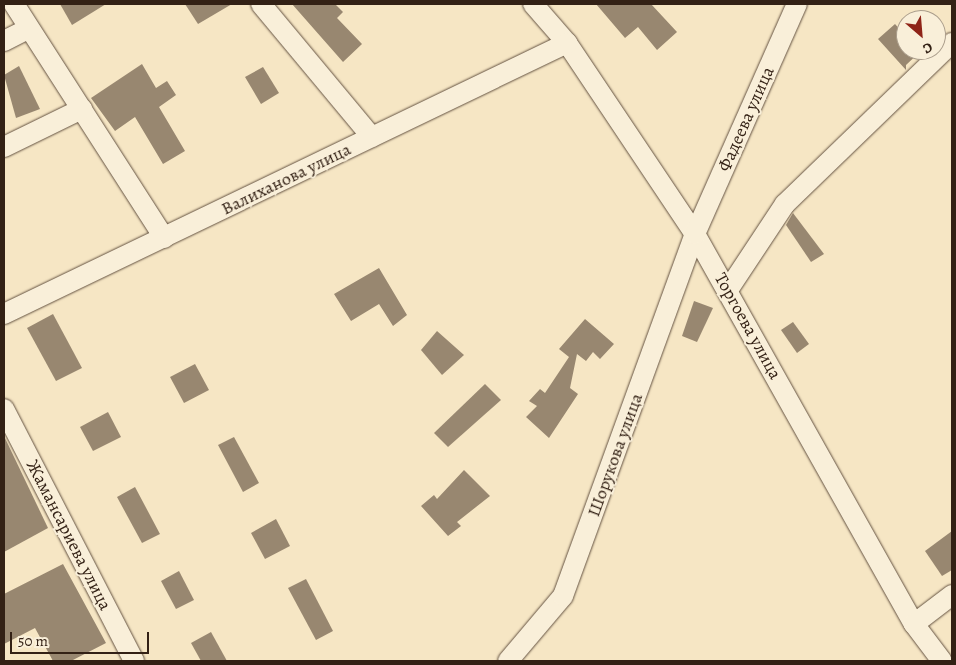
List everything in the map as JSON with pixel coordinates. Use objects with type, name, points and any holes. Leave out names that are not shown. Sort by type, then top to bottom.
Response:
[{"type":"street","points":[[14,4],[164,238]]},
{"type":"street","points":[[261,4],[372,137]]},
{"type":"street","name":"Торгоева улица","points":[[533,4],[567,43],[695,234],[914,624],[942,661]]},
{"type":"street","name":"Фадеева улица","points":[[695,234],[797,4]]},
{"type":"street","points":[[4,41],[29,28]]},
{"type":"street","name":"Валиханова улица","points":[[4,314],[567,43]]},
{"type":"street","points":[[728,290],[785,204],[952,43]]},
{"type":"street","points":[[4,147],[82,109]]},
{"type":"street","name":"Шорукова улица","points":[[508,661],[563,596],[695,234]]},
{"type":"street","name":"Жамансариева улица","points":[[4,409],[134,661]]},
{"type":"street","points":[[914,624],[952,596]]},
{"type":"building","points":[[60,4],[106,4],[72,25]]},
{"type":"building","points":[[185,4],[232,4],[198,24]]},
{"type":"building","points":[[292,4],[335,4],[343,12],[337,18],[362,44],[343,62]]},
{"type":"building","points":[[596,4],[651,4],[677,32],[657,50],[638,27],[625,38]]},
{"type":"building","points":[[896,25],[896,59],[878,39]]},
{"type":"building","points":[[897,60],[911,60],[906,65],[906,70]]},
{"type":"building","points":[[142,64],[156,88],[167,81],[176,95],[159,107],[185,151],[163,164],[135,117],[115,131],[91,98]]},
{"type":"building","points":[[19,66],[40,109],[16,118],[4,75]]},
{"type":"building","points":[[263,67],[279,93],[261,104],[245,77]]},
{"type":"building","points":[[793,213],[824,254],[811,262],[786,225]]},
{"type":"building","points":[[379,268],[407,315],[393,326],[379,304],[351,321],[334,294]]},
{"type":"building","points":[[694,301],[713,308],[697,342],[682,336]]},
{"type":"building","points":[[53,314],[82,368],[56,381],[27,328]]},
{"type":"building","points":[[585,319],[614,344],[600,359],[593,352],[586,361],[577,354],[570,388],[578,394],[549,438],[526,417],[537,406],[529,401],[540,389],[545,393],[569,357],[559,349]]},
{"type":"building","points":[[793,322],[809,344],[797,353],[781,330]]},
{"type":"building","points":[[437,331],[464,355],[442,375],[421,350]]},
{"type":"building","points":[[195,364],[209,390],[184,403],[170,377]]},
{"type":"building","points":[[485,384],[501,400],[448,447],[434,433]]},
{"type":"building","points":[[108,412],[121,437],[93,451],[80,427]]},
{"type":"building","points":[[4,436],[48,528],[4,552]]},
{"type":"building","points":[[234,437],[259,483],[243,492],[218,445]]},
{"type":"building","points":[[464,470],[490,496],[457,522],[461,526],[448,536],[421,506],[434,495],[437,499]]},
{"type":"building","points":[[135,487],[160,534],[142,543],[117,497]]},
{"type":"building","points":[[276,519],[290,546],[265,559],[251,533]]},
{"type":"building","points":[[952,531],[952,570],[942,576],[925,551]]},
{"type":"building","points":[[63,564],[106,643],[71,661],[53,661],[35,628],[4,644],[4,594]]},
{"type":"building","points":[[179,571],[194,600],[176,609],[161,581]]},
{"type":"building","points":[[306,579],[333,631],[316,640],[288,588]]},
{"type":"building","points":[[211,632],[227,661],[201,661],[191,643]]}]
